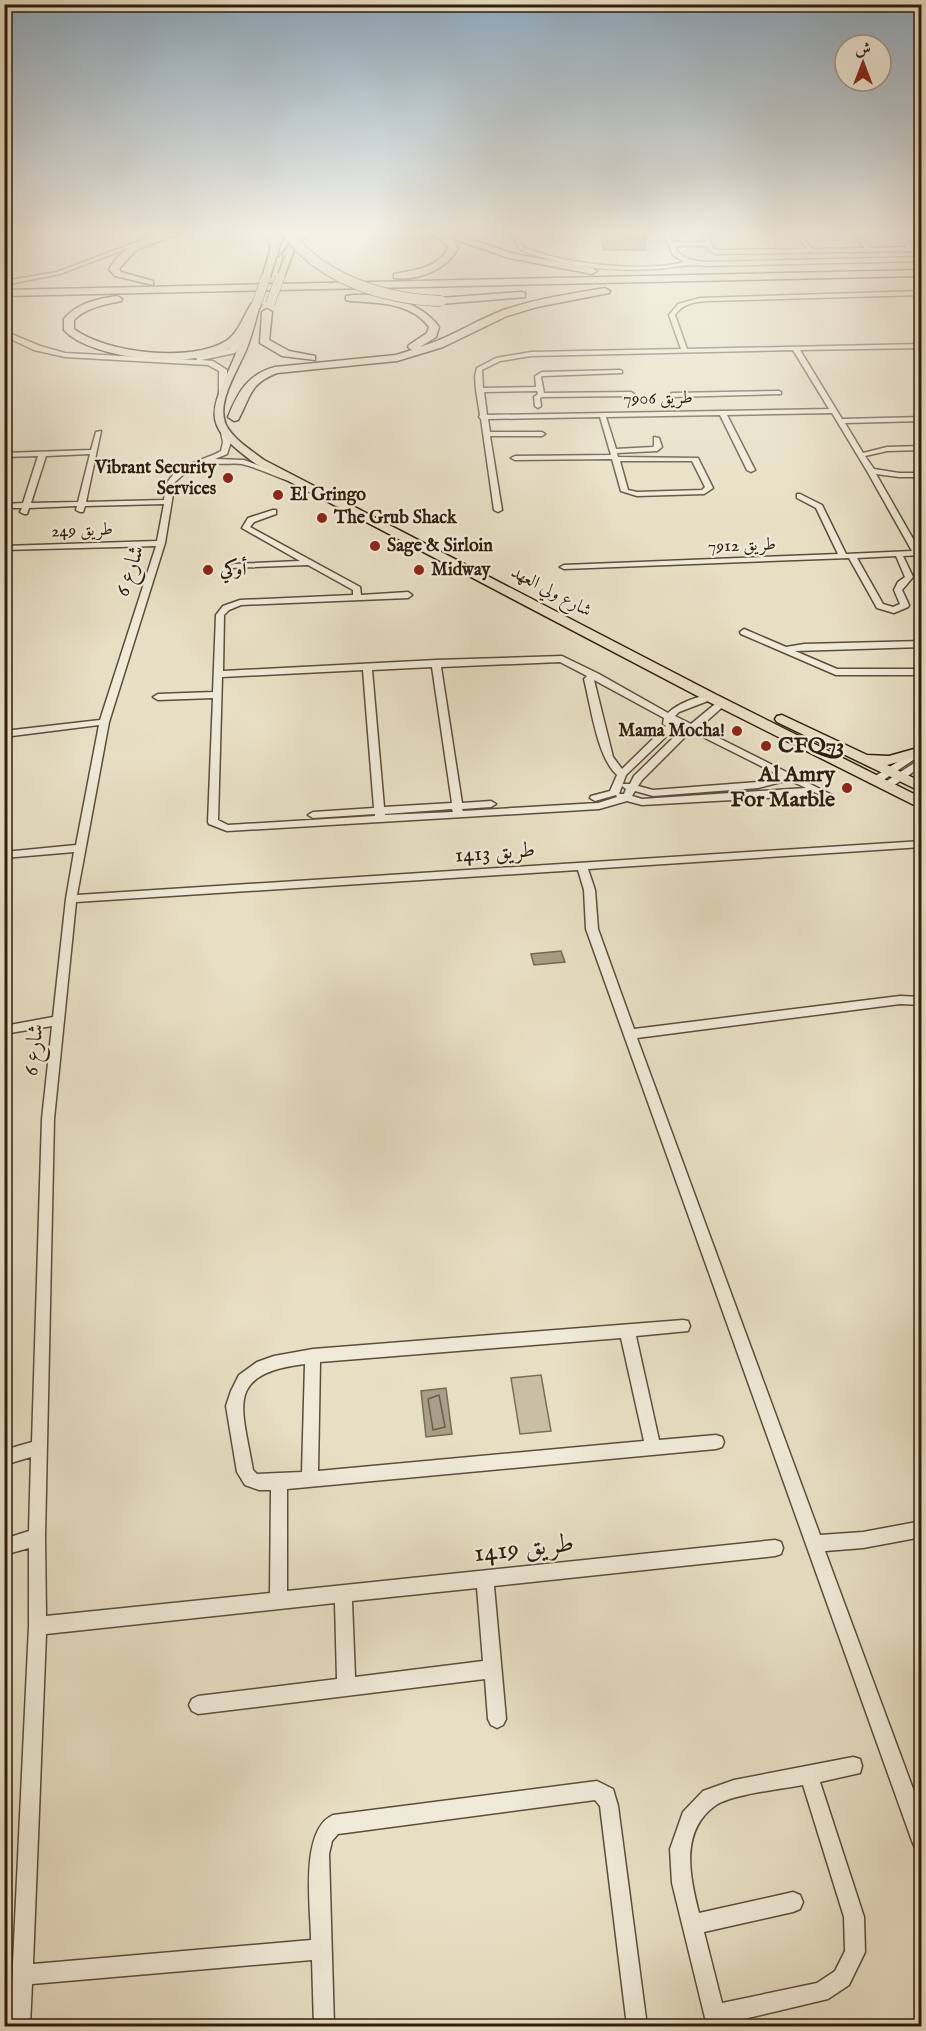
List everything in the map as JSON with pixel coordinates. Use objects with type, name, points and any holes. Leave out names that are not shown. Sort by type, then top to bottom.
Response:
[{"type":"highway","points":[[69,327],[69,330],[80,340],[112,350],[164,354],[216,350],[234,341],[243,327]]},
{"type":"highway","points":[[266,327],[264,341],[280,353],[295,357],[346,359],[389,355],[422,343],[432,335],[434,327]]},
{"type":"highway","points":[[234,417],[246,387],[260,375],[298,366],[375,362],[408,355],[439,345],[477,327]]},
{"type":"main road","points":[[223,428],[218,417],[219,406],[249,327]]},
{"type":"main road","points":[[234,417],[239,383],[261,327]]},
{"type":"main road","name":"شارع ولي العهد","points":[[234,417],[235,424],[250,444],[285,470],[861,758],[921,804]]},
{"type":"main road","name":"شارع ولي العهد","points":[[223,428],[232,439],[260,462],[717,700],[887,779],[921,788]]},
{"type":"main road","points":[[717,700],[726,698],[773,720],[810,733]]},
{"type":"main road","points":[[861,758],[890,761],[919,756],[915,773],[921,782]]},
{"type":"street","points":[[676,327],[685,351]]},
{"type":"street","points":[[4,333],[49,351],[103,358],[210,363],[223,370],[223,393]]},
{"type":"street","points":[[103,358],[210,357],[232,351],[247,335]]},
{"type":"street","points":[[498,510],[479,390],[479,369],[498,359],[531,354],[921,346]]},
{"type":"street","points":[[795,348],[872,471],[919,553]]},
{"type":"street","points":[[591,372],[597,394]]},
{"type":"street","points":[[538,406],[537,397],[541,392],[538,376],[542,374],[620,372]]},
{"type":"street","points":[[668,386],[673,398],[722,394],[780,395],[774,383]]},
{"type":"street","points":[[479,390],[631,394]]},
{"type":"street","points":[[722,394],[725,412],[751,470]]},
{"type":"street","points":[[731,394],[739,412]]},
{"type":"street","name":"طريق 7906","points":[[483,417],[834,411]]},
{"type":"street","points":[[515,458],[614,455],[691,459],[695,460],[709,488],[704,492],[627,493],[624,491],[614,455],[602,414]]},
{"type":"street","points":[[840,421],[921,419]]},
{"type":"street","name":"شارع 6","points":[[20,2026],[38,1626],[37,1537],[48,1119],[71,899],[104,722],[161,543],[170,487],[176,476],[224,452],[227,442],[223,428]]},
{"type":"street","points":[[80,507],[99,432]]},
{"type":"street","points":[[486,434],[542,434]]},
{"type":"street","points":[[614,455],[654,449],[658,447],[656,438]]},
{"type":"street","points":[[862,455],[887,449],[921,448]]},
{"type":"street","points":[[4,454],[93,452]]},
{"type":"street","points":[[25,509],[43,453]]},
{"type":"street","name":"شارع 6","points":[[196,465],[218,461],[244,461],[275,475],[292,479]]},
{"type":"street","points":[[872,471],[902,476],[921,475]]},
{"type":"street","points":[[800,496],[819,507],[877,603],[884,608],[894,610],[905,605],[898,590],[909,577],[898,553]]},
{"type":"street","points":[[4,512],[25,509],[168,505]]},
{"type":"street","points":[[4,506],[25,509]]},
{"type":"street","points":[[273,512],[251,520],[246,528],[357,589],[357,597]]},
{"type":"street","name":"طريق 249","points":[[4,548],[161,543]]},
{"type":"street","name":"طريق 7912","points":[[564,567],[919,553]]},
{"type":"street","points":[[234,566],[308,562]]},
{"type":"street","points":[[408,595],[240,603],[226,608],[220,615],[213,822],[227,828],[593,798],[618,784],[669,723],[676,710],[717,700]]},
{"type":"street","points":[[744,632],[836,672],[921,672]]},
{"type":"street","points":[[784,650],[804,647],[921,644]]},
{"type":"street","points":[[218,678],[436,667],[575,665],[669,723],[827,795]]},
{"type":"street","points":[[436,667],[458,810]]},
{"type":"street","points":[[367,671],[379,815]]},
{"type":"street","points":[[596,676],[589,679],[607,752],[618,784],[626,798]]},
{"type":"street","points":[[158,697],[218,695]]},
{"type":"street","points":[[626,798],[638,778],[717,700]]},
{"type":"street","points":[[4,734],[104,722]]},
{"type":"street","points":[[887,779],[919,756]]},
{"type":"street","points":[[618,784],[653,793],[758,785],[788,777]]},
{"type":"street","points":[[458,810],[599,806],[626,798],[642,802],[802,793],[814,789]]},
{"type":"street","name":"طريق 1413","points":[[71,899],[921,844]]},
{"type":"street","points":[[4,855],[81,848]]},
{"type":"street","points":[[582,867],[590,884],[589,911],[592,929],[921,1841]]},
{"type":"street","points":[[631,1034],[900,1000],[921,1001]]},
{"type":"street","points":[[4,1030],[59,1020]]},
{"type":"street","points":[[683,1326],[313,1356],[273,1362],[246,1378],[234,1406],[248,1478],[254,1482],[279,1482],[716,1442]]},
{"type":"street","points":[[627,1331],[653,1448]]},
{"type":"street","points":[[310,1479],[313,1356]]},
{"type":"street","points":[[4,1458],[40,1447]]},
{"type":"street","points":[[278,1600],[279,1482]]},
{"type":"street","points":[[814,1544],[863,1540],[921,1529]]},
{"type":"street","points":[[4,1547],[37,1537]]},
{"type":"street","name":"طريق 1419","points":[[38,1626],[775,1548]]},
{"type":"street","points":[[485,1579],[497,1719]]},
{"type":"street","points":[[343,1593],[346,1686]]},
{"type":"street","points":[[198,1705],[493,1669]]},
{"type":"street","points":[[809,1775],[854,1917],[855,1953],[842,1978],[821,1992],[716,2021],[682,1883],[680,1849],[690,1820],[710,1798],[726,1792],[809,1775],[853,1766]]},
{"type":"street","points":[[324,2026],[319,1854],[324,1836],[333,1825],[597,1790],[606,1796],[609,1806],[637,2026]]},
{"type":"street","points":[[691,1925],[793,1902]]},
{"type":"street","points":[[22,1975],[320,1949]]},
{"type":"shaded area","points":[[541,1375],[551,1431],[520,1434],[511,1378]]},
{"type":"water","points":[[561,951],[565,962],[534,965],[531,954]]},
{"type":"water","points":[[446,1388],[452,1434],[426,1437],[421,1391]]},
{"type":"place","name":"Vibrant Security Services","points":[[228,478]]},
{"type":"place","name":"El Gringo","points":[[278,495]]},
{"type":"place","name":"The Grub Shack","points":[[322,518]]},
{"type":"place","name":"Sage & Sirloin","points":[[375,546]]},
{"type":"place","name":"أوكي","points":[[208,570]]},
{"type":"place","name":"Midway","points":[[419,570]]},
{"type":"place","name":"Mama Mocha!","points":[[737,731]]},
{"type":"place","name":"CFQ73","points":[[766,746]]},
{"type":"place","name":"Al Amry For Marble","points":[[847,788]]}]
